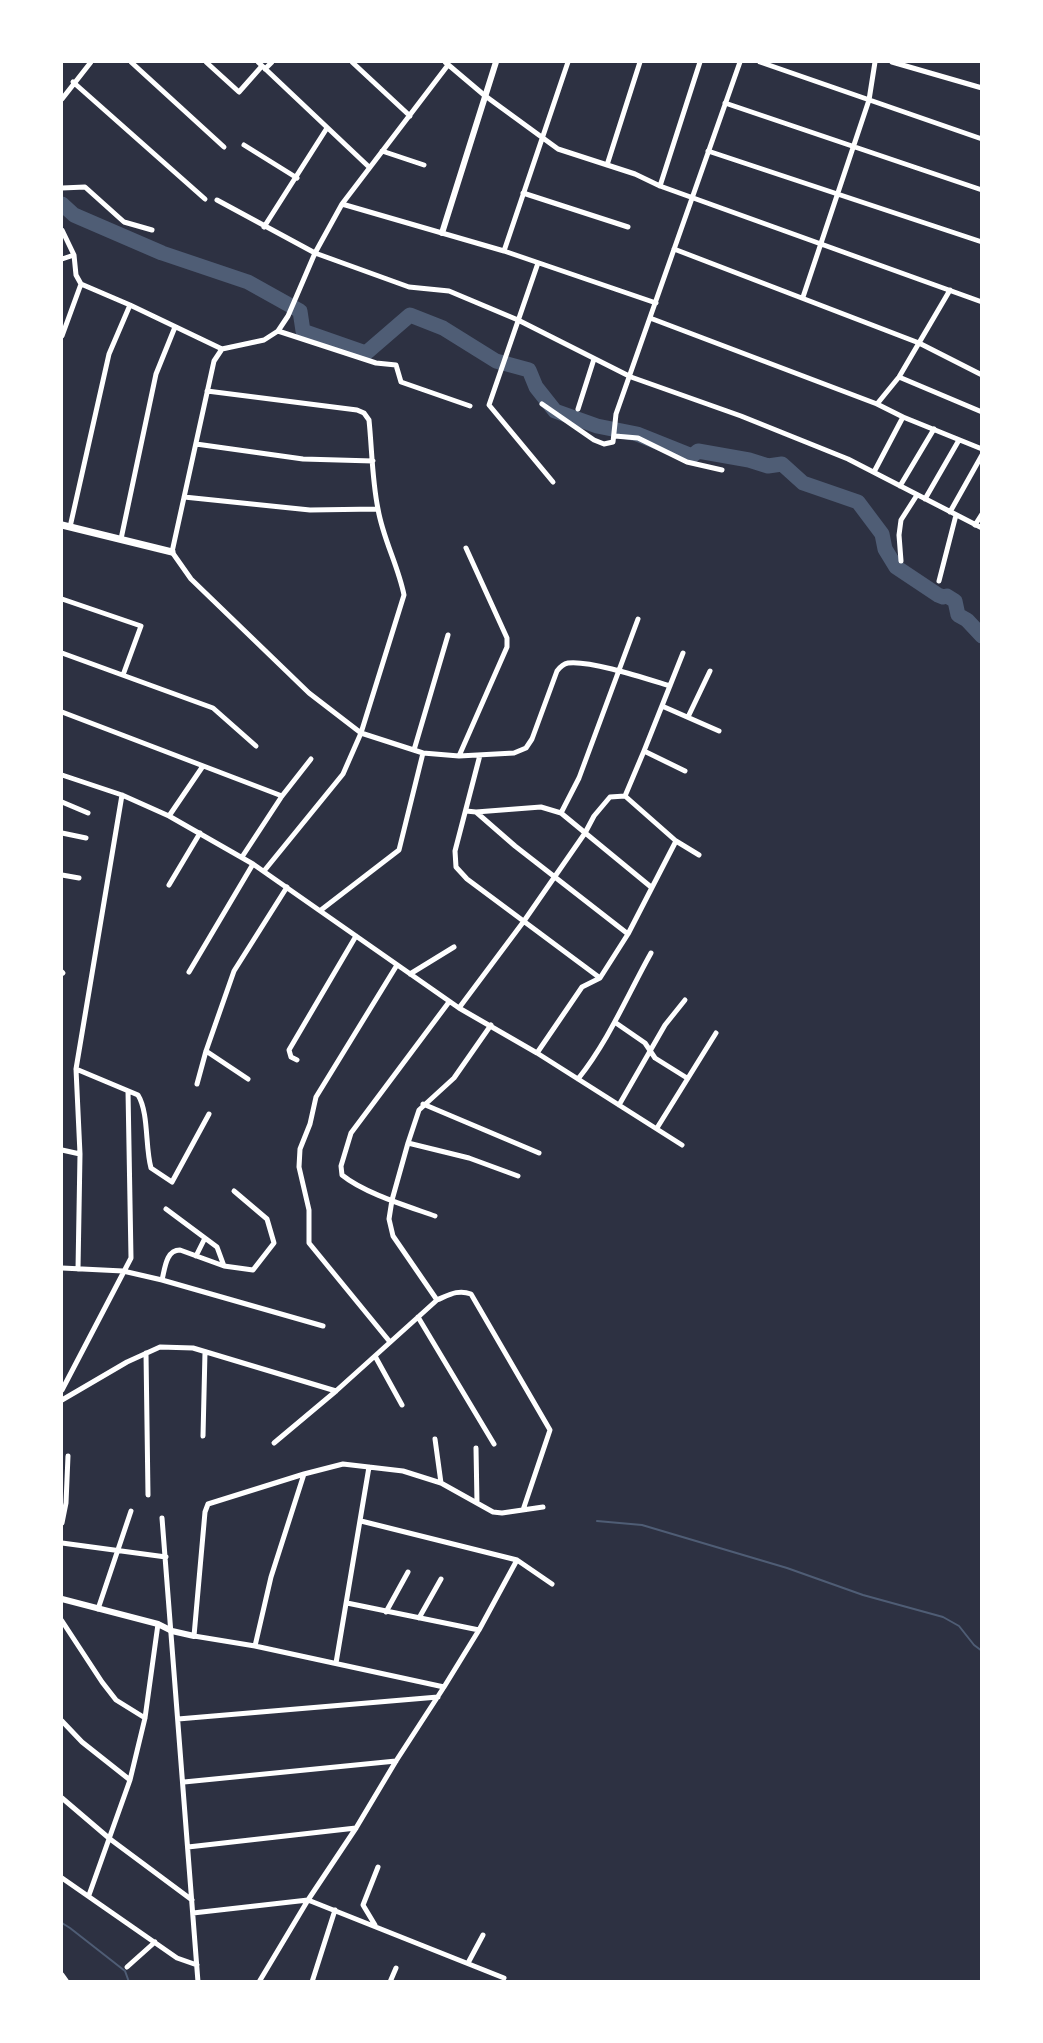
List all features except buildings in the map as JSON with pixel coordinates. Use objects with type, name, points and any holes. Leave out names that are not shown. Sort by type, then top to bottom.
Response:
[{"type":"main road","points":[[62,525],[172,552]]},
{"type":"street","points":[[62,99],[73,82],[91,62]]},
{"type":"street","points":[[131,62],[224,147]]},
{"type":"street","points":[[206,62],[238,92],[262,65],[272,62]]},
{"type":"street","points":[[352,62],[410,116]]},
{"type":"street","points":[[442,233],[496,62]]},
{"type":"street","points":[[504,251],[568,62]]},
{"type":"street","points":[[607,165],[640,62]]},
{"type":"street","points":[[660,186],[700,62]]},
{"type":"street","points":[[542,404],[594,440],[604,444],[613,442],[616,414],[631,377],[740,62]]},
{"type":"street","points":[[760,62],[981,139]]},
{"type":"street","points":[[803,297],[869,100],[875,62]]},
{"type":"street","points":[[892,62],[981,88]]},
{"type":"street","points":[[62,230],[74,255],[76,275],[81,284],[130,304],[222,349],[264,340],[278,332],[288,316],[315,253],[342,204],[410,116],[447,63],[484,95],[558,149],[981,303]]},
{"type":"street","points":[[262,65],[369,167]]},
{"type":"street","points":[[73,82],[204,199]]},
{"type":"street","points":[[725,103],[981,190]]},
{"type":"street","points":[[264,227],[327,128]]},
{"type":"street","points":[[244,145],[297,178]]},
{"type":"street","points":[[382,151],[424,165]]},
{"type":"street","points":[[708,152],[981,242]]},
{"type":"street","points":[[62,188],[85,187],[124,222],[152,230]]},
{"type":"street","points":[[523,193],[627,227]]},
{"type":"street","points":[[217,200],[315,253],[409,287],[449,291],[518,320],[631,377],[741,416],[848,459],[981,528]]},
{"type":"street","points":[[342,204],[504,251],[656,303]]},
{"type":"street","points":[[674,249],[919,343],[981,375]]},
{"type":"street","points":[[62,259],[74,255]]},
{"type":"street","points":[[538,263],[489,405],[553,482]]},
{"type":"street","points":[[62,336],[81,284]]},
{"type":"street","points":[[877,404],[899,377],[950,290]]},
{"type":"street","points":[[70,527],[109,354],[130,304]]},
{"type":"street","points":[[650,318],[877,404],[981,449]]},
{"type":"street","points":[[121,539],[156,374],[175,327]]},
{"type":"street","points":[[278,332],[376,363],[396,365],[401,381],[470,406]]},
{"type":"street","points":[[222,349],[214,361],[172,552],[191,579],[309,693],[361,734],[423,753],[459,756],[514,753],[526,748],[532,739],[556,671],[560,666],[576,663],[618,671],[670,686]]},
{"type":"street","points":[[578,409],[594,359]]},
{"type":"street","points":[[899,377],[981,412]]},
{"type":"street","points":[[207,391],[357,410],[364,413],[369,420],[377,509],[404,595],[361,734],[343,774],[264,871]]},
{"type":"street","points":[[874,472],[903,417]]},
{"type":"street","points":[[900,486],[934,429]]},
{"type":"street","points":[[615,433],[638,438],[687,462],[722,470]]},
{"type":"street","points":[[925,499],[959,440]]},
{"type":"street","points":[[196,444],[303,459],[373,461]]},
{"type":"street","points":[[939,581],[953,513],[981,455]]},
{"type":"street","points":[[901,561],[899,535],[901,520],[917,495]]},
{"type":"street","points":[[184,496],[310,510],[377,509]]},
{"type":"street","points":[[975,525],[981,514]]},
{"type":"street","points":[[459,756],[507,647],[507,638],[466,548]]},
{"type":"street","points":[[62,599],[141,626],[123,675]]},
{"type":"street","points":[[561,813],[579,778],[638,619]]},
{"type":"street","points":[[414,750],[448,635]]},
{"type":"street","points":[[62,653],[213,708],[256,747]]},
{"type":"street","points":[[625,796],[683,653]]},
{"type":"street","points":[[688,717],[710,671]]},
{"type":"street","points":[[662,706],[719,731]]},
{"type":"street","points":[[62,712],[282,796]]},
{"type":"street","points":[[644,751],[685,771]]},
{"type":"street","points":[[321,910],[399,850],[423,753]]},
{"type":"street","points":[[480,755],[455,851],[456,867],[467,879],[600,978]]},
{"type":"street","points":[[242,857],[282,796],[311,759]]},
{"type":"street","points":[[169,816],[204,766]]},
{"type":"street","points":[[62,775],[122,795],[169,816],[242,857],[321,910],[449,1002],[537,1053],[682,1145]]},
{"type":"street","points":[[78,1269],[80,1154],[76,1069],[122,795]]},
{"type":"street","points":[[459,1008],[524,921],[585,833],[594,816],[610,797],[625,796],[676,841],[699,855]]},
{"type":"street","points":[[62,802],[88,813]]},
{"type":"street","points":[[466,811],[541,807],[561,813],[651,887]]},
{"type":"street","points":[[476,812],[554,877],[628,933]]},
{"type":"street","points":[[62,833],[86,838]]},
{"type":"street","points":[[169,885],[200,833]]},
{"type":"street","points":[[537,1053],[582,987],[600,978],[628,933],[676,841]]},
{"type":"street","points":[[189,972],[253,864]]},
{"type":"street","points":[[62,875],[79,878]]},
{"type":"street","points":[[198,1084],[206,1051],[234,970],[287,887]]},
{"type":"street","points":[[297,1060],[291,1057],[290,1050],[356,936]]},
{"type":"street","points":[[410,974],[454,947]]},
{"type":"street","points":[[578,1079],[597,1055],[616,1023],[622,1004],[651,953]]},
{"type":"street","points":[[390,1342],[309,1243],[309,1210],[299,1167],[300,1149],[310,1124],[316,1096],[397,965]]},
{"type":"street","points":[[619,1105],[665,1025],[685,1000]]},
{"type":"street","points":[[435,1216],[348,1180],[342,1175],[341,1166],[351,1133],[449,1002]]},
{"type":"street","points":[[616,1023],[645,1043],[655,1058],[687,1078]]},
{"type":"street","points":[[437,1300],[393,1236],[389,1219],[392,1200],[419,1110],[454,1077],[491,1025]]},
{"type":"street","points":[[657,1128],[717,1033]]},
{"type":"street","points":[[206,1051],[248,1079]]},
{"type":"street","points":[[76,1069],[138,1095],[142,1101],[147,1153],[151,1168],[172,1182],[209,1114]]},
{"type":"street","points":[[62,1390],[131,1258],[128,1091]]},
{"type":"street","points":[[423,1104],[539,1153]]},
{"type":"street","points":[[408,1143],[469,1158],[518,1176]]},
{"type":"street","points":[[62,1150],[80,1154]]},
{"type":"street","points":[[162,1280],[169,1254],[174,1250],[225,1266],[253,1270],[274,1243],[267,1219],[234,1191]]},
{"type":"street","points":[[166,1209],[217,1247],[225,1266]]},
{"type":"street","points":[[196,1256],[205,1238]]},
{"type":"street","points":[[62,1268],[123,1271],[323,1326]]},
{"type":"street","points":[[274,1443],[437,1300],[458,1292],[471,1294],[550,1430],[524,1510]]},
{"type":"street","points":[[418,1317],[494,1444]]},
{"type":"street","points":[[62,1400],[127,1362],[159,1347],[192,1348],[336,1391]]},
{"type":"street","points":[[203,1436],[205,1352]]},
{"type":"street","points":[[146,1353],[148,1496]]},
{"type":"street","points":[[375,1356],[402,1405]]},
{"type":"street","points":[[435,1439],[441,1483]]},
{"type":"street","points":[[476,1448],[477,1503]]},
{"type":"street","points":[[62,1523],[66,1503],[68,1456]]},
{"type":"street","points":[[194,1636],[208,1504],[343,1464],[403,1471],[441,1483],[493,1512],[502,1513],[543,1507]]},
{"type":"street","points":[[336,1664],[369,1467]]},
{"type":"street","points":[[255,1646],[271,1577],[304,1474]]},
{"type":"street","points":[[98,1609],[131,1511]]},
{"type":"street","points":[[162,1518],[198,1982]]},
{"type":"street","points":[[361,1521],[517,1560],[552,1584]]},
{"type":"street","points":[[62,1543],[166,1557]]},
{"type":"street","points":[[259,1982],[308,1900],[356,1828],[479,1630],[517,1560]]},
{"type":"street","points":[[386,1612],[408,1572]]},
{"type":"street","points":[[419,1618],[441,1579]]},
{"type":"street","points":[[62,1599],[158,1624],[172,1631],[255,1646],[444,1687]]},
{"type":"street","points":[[347,1603],[479,1630]]},
{"type":"street","points":[[62,1622],[116,1700],[144,1718]]},
{"type":"street","points":[[89,1895],[130,1780],[144,1718],[158,1624]]},
{"type":"street","points":[[178,1719],[438,1697]]},
{"type":"street","points":[[62,1720],[82,1742],[130,1780]]},
{"type":"street","points":[[184,1782],[396,1761]]},
{"type":"street","points":[[62,1798],[110,1839],[192,1900]]},
{"type":"street","points":[[188,1847],[356,1828]]},
{"type":"street","points":[[375,1926],[363,1905],[378,1867]]},
{"type":"street","points":[[62,1878],[177,1958],[197,1965]]},
{"type":"street","points":[[193,1913],[308,1900],[504,1978]]},
{"type":"street","points":[[312,1982],[335,1910]]},
{"type":"street","points":[[468,1963],[483,1935]]},
{"type":"street","points":[[127,1967],[155,1942]]},
{"type":"street","points":[[390,1982],[396,1968]]},
{"type":"street","points":[[62,1975],[67,1982]]},
{"type":"waterway","points":[[62,204],[74,215],[162,253],[248,282],[300,311],[303,331],[366,353],[410,315],[443,328],[496,361],[529,370],[536,387],[555,411],[597,426],[637,434],[692,456],[698,451],[749,460],[768,466],[782,464],[803,483],[858,502],[882,534],[885,549],[896,567],[938,595],[947,596],[955,601],[958,615],[967,620],[982,636]]},
{"type":"waterway","points":[[597,1521],[642,1525],[787,1568],[863,1595],[943,1617],[959,1626],[974,1645],[982,1651]]},
{"type":"waterway","points":[[62,1923],[125,1971],[129,1982]]}]
